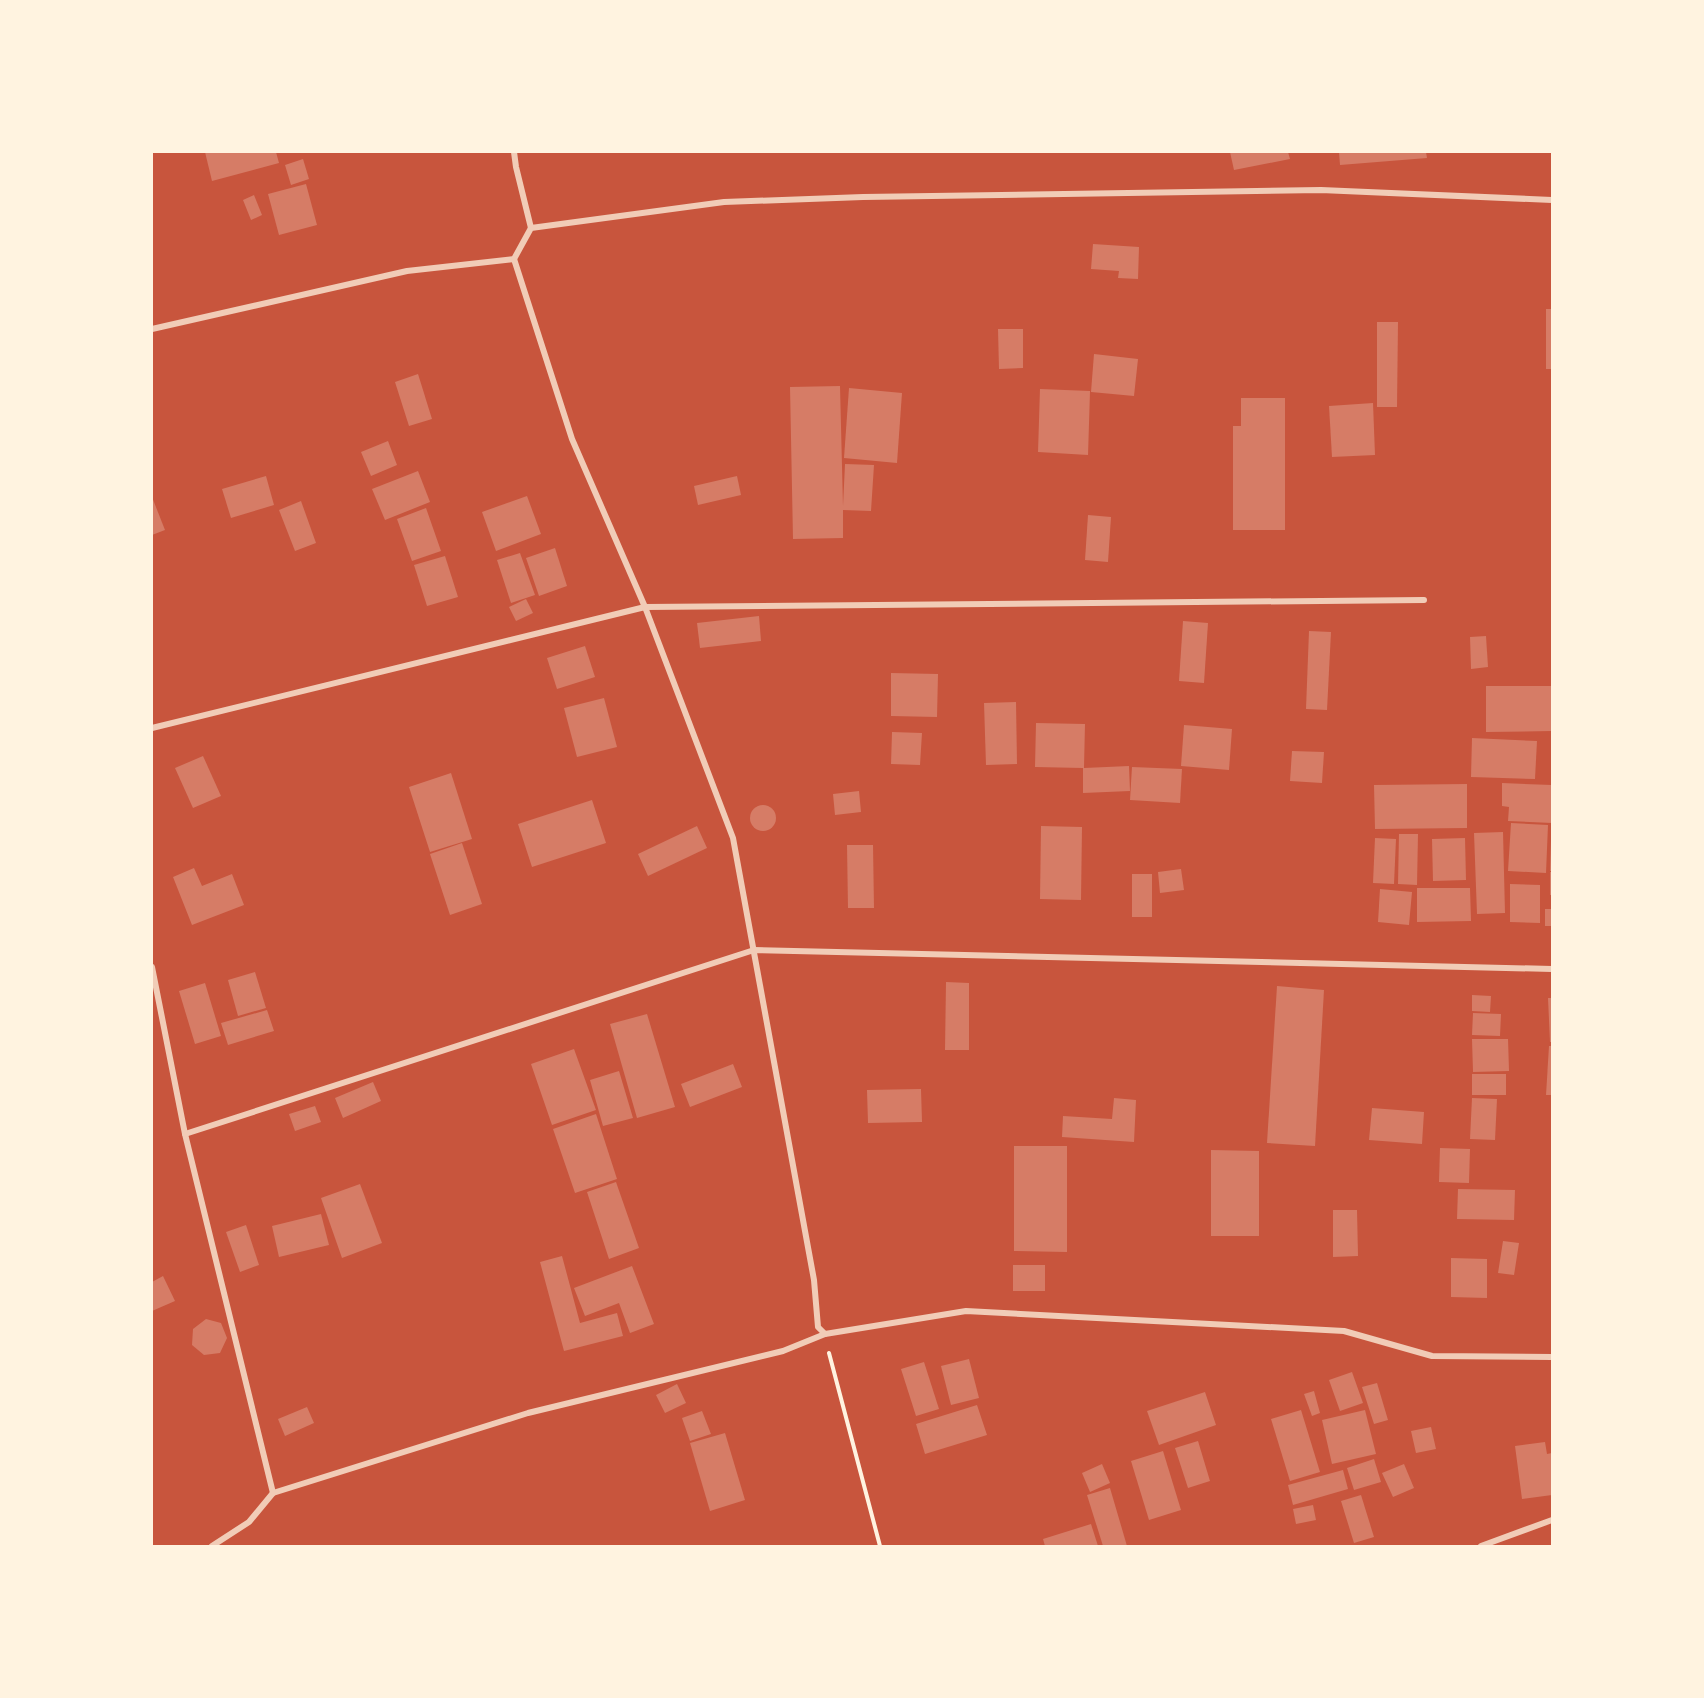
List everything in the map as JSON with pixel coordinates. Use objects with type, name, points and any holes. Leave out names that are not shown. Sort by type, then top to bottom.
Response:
[{"type":"street","points":[[514,152],[531,228],[514,259],[572,439],[645,607],[733,838],[814,1280],[818,1328],[825,1334]]},
{"type":"street","points":[[531,228],[724,202],[863,197],[1321,190],[1552,200]]},
{"type":"street","points":[[152,329],[407,271],[514,259]]},
{"type":"street","points":[[152,728],[645,607],[1424,600]]},
{"type":"street","points":[[185,1134],[754,950],[1552,969]]},
{"type":"street","points":[[152,967],[185,1134],[273,1493]]},
{"type":"street","points":[[212,1546],[249,1522],[273,1493],[528,1413],[783,1351],[825,1334],[966,1311],[1344,1331],[1432,1356],[1552,1357]]},
{"type":"street","points":[[1481,1546],[1552,1520]]},
{"type":"path","points":[[825,1334],[880,1546]]},
{"type":"building","points":[[205,152],[276,152],[279,163],[212,181]]},
{"type":"building","points":[[1230,152],[1288,152],[1290,159],[1234,170]]},
{"type":"building","points":[[1339,152],[1426,152],[1427,158],[1340,165]]},
{"type":"building","points":[[303,159],[309,179],[291,185],[285,165]]},
{"type":"building","points":[[306,184],[317,225],[279,235],[268,194]]},
{"type":"building","points":[[254,195],[262,215],[251,220],[243,200]]},
{"type":"building","points":[[1093,244],[1139,247],[1138,279],[1118,278],[1119,271],[1091,269]]},
{"type":"building","points":[[1546,309],[1552,309],[1552,369],[1546,369]]},
{"type":"building","points":[[1377,322],[1398,322],[1397,407],[1377,407]]},
{"type":"building","points":[[998,329],[1023,329],[1023,368],[999,369]]},
{"type":"building","points":[[1094,354],[1138,359],[1134,396],[1091,392]]},
{"type":"building","points":[[418,374],[432,419],[409,426],[395,382]]},
{"type":"building","points":[[840,386],[843,506],[845,464],[874,465],[871,511],[843,510],[843,538],[793,539],[790,387]]},
{"type":"building","points":[[849,388],[902,393],[897,463],[844,458]]},
{"type":"building","points":[[1040,389],[1090,391],[1088,455],[1038,452]]},
{"type":"building","points":[[1241,398],[1285,398],[1285,530],[1233,530],[1233,426],[1241,426]]},
{"type":"building","points":[[1373,403],[1375,455],[1332,457],[1329,406]]},
{"type":"building","points":[[388,441],[397,465],[371,476],[361,452]]},
{"type":"building","points":[[418,471],[430,502],[385,520],[372,489]]},
{"type":"building","points":[[266,476],[274,505],[231,518],[222,489]]},
{"type":"building","points":[[737,476],[741,495],[698,505],[694,486]]},
{"type":"building","points":[[527,496],[541,534],[496,551],[482,512]]},
{"type":"building","points":[[152,497],[165,530],[152,535]]},
{"type":"building","points":[[301,501],[316,543],[295,551],[279,510]]},
{"type":"building","points":[[426,508],[441,551],[412,561],[397,519]]},
{"type":"building","points":[[1088,515],[1111,517],[1108,562],[1085,560]]},
{"type":"building","points":[[555,548],[567,586],[539,596],[526,558]]},
{"type":"building","points":[[520,553],[535,595],[511,603],[497,560]]},
{"type":"building","points":[[445,556],[458,597],[427,606],[414,565]]},
{"type":"building","points":[[526,599],[533,613],[516,621],[509,607]]},
{"type":"building","points":[[759,616],[761,641],[700,648],[697,623]]},
{"type":"building","points":[[1183,621],[1208,623],[1204,683],[1179,681]]},
{"type":"building","points":[[1309,631],[1331,632],[1327,710],[1306,709]]},
{"type":"building","points":[[1486,636],[1488,667],[1471,669],[1470,637]]},
{"type":"building","points":[[585,646],[595,677],[557,689],[547,658]]},
{"type":"building","points":[[891,673],[938,674],[937,717],[891,716]]},
{"type":"building","points":[[1486,686],[1552,686],[1552,731],[1486,732]]},
{"type":"building","points":[[604,698],[617,747],[577,757],[564,708]]},
{"type":"building","points":[[1016,702],[1017,764],[986,765],[984,703]]},
{"type":"building","points":[[1036,723],[1085,724],[1084,768],[1129,766],[1130,791],[1083,793],[1083,768],[1035,767]]},
{"type":"building","points":[[1184,725],[1232,729],[1229,770],[1181,766]]},
{"type":"building","points":[[892,732],[922,733],[920,765],[891,764]]},
{"type":"building","points":[[1472,738],[1537,741],[1535,779],[1471,777]]},
{"type":"building","points":[[1292,751],[1324,752],[1322,783],[1290,781]]},
{"type":"building","points":[[203,756],[221,796],[193,808],[175,768]]},
{"type":"building","points":[[1132,767],[1182,769],[1180,803],[1130,800]]},
{"type":"building","points":[[451,773],[472,839],[430,852],[409,787]]},
{"type":"building","points":[[1502,783],[1552,785],[1552,823],[1508,821],[1509,807],[1502,806]]},
{"type":"building","points":[[1467,784],[1467,828],[1375,829],[1374,785]]},
{"type":"building","points":[[859,791],[861,812],[835,815],[833,794]]},
{"type":"building","points":[[592,800],[606,843],[532,867],[518,824]]},
{"type":"building","points":[[763,805],[772,809],[776,818],[772,827],[763,831],[754,827],[750,818],[754,809]]},
{"type":"building","points":[[1511,823],[1548,825],[1546,873],[1508,871]]},
{"type":"building","points":[[697,826],[707,848],[648,876],[638,854]]},
{"type":"building","points":[[1041,826],[1082,827],[1081,900],[1040,899]]},
{"type":"building","points":[[1503,832],[1505,913],[1477,914],[1474,833]]},
{"type":"building","points":[[1399,834],[1418,834],[1417,885],[1398,884]]},
{"type":"building","points":[[1375,838],[1396,839],[1394,884],[1373,883]]},
{"type":"building","points":[[1465,838],[1466,880],[1433,881],[1432,839]]},
{"type":"building","points":[[1551,841],[1552,871],[1550,871]]},
{"type":"building","points":[[462,843],[482,904],[450,915],[430,854]]},
{"type":"building","points":[[847,845],[873,845],[874,908],[848,908]]},
{"type":"building","points":[[194,868],[202,886],[232,874],[244,905],[192,925],[173,877]]},
{"type":"building","points":[[1181,869],[1184,890],[1160,893],[1158,872]]},
{"type":"building","points":[[1550,872],[1552,872],[1552,895],[1550,895]]},
{"type":"building","points":[[1132,874],[1152,874],[1152,917],[1132,917]]},
{"type":"building","points":[[1510,884],[1540,885],[1540,923],[1510,922]]},
{"type":"building","points":[[1417,888],[1470,888],[1471,921],[1417,922]]},
{"type":"building","points":[[1380,889],[1412,892],[1409,925],[1378,922]]},
{"type":"building","points":[[1545,909],[1552,909],[1552,926],[1545,926]]},
{"type":"building","points":[[255,972],[266,1008],[238,1016],[228,980]]},
{"type":"building","points":[[946,982],[969,983],[969,1050],[945,1050]]},
{"type":"building","points":[[205,983],[221,1036],[195,1044],[179,991]]},
{"type":"building","points":[[1277,986],[1324,990],[1315,1146],[1267,1143]]},
{"type":"building","points":[[1472,995],[1491,996],[1490,1012],[1472,1011]]},
{"type":"building","points":[[1548,998],[1552,998],[1552,1042],[1550,1042]]},
{"type":"building","points":[[267,1010],[274,1031],[228,1045],[221,1023]]},
{"type":"building","points":[[1473,1013],[1501,1014],[1500,1036],[1472,1035]]},
{"type":"building","points":[[647,1014],[675,1107],[637,1118],[610,1024]]},
{"type":"building","points":[[1472,1039],[1508,1039],[1509,1071],[1473,1072]]},
{"type":"building","points":[[1549,1046],[1552,1046],[1552,1095],[1546,1095]]},
{"type":"building","points":[[574,1049],[596,1110],[552,1125],[531,1064]]},
{"type":"building","points":[[733,1064],[742,1087],[690,1107],[681,1084]]},
{"type":"building","points":[[619,1071],[633,1118],[603,1126],[590,1080]]},
{"type":"building","points":[[1472,1074],[1506,1074],[1506,1095],[1472,1095]]},
{"type":"building","points":[[373,1082],[381,1101],[343,1118],[335,1098]]},
{"type":"building","points":[[921,1089],[922,1122],[868,1123],[867,1090]]},
{"type":"building","points":[[1114,1098],[1136,1100],[1134,1142],[1062,1137],[1063,1116],[1112,1119]]},
{"type":"building","points":[[1472,1098],[1497,1099],[1495,1140],[1470,1139]]},
{"type":"building","points":[[315,1106],[321,1122],[295,1131],[289,1114]]},
{"type":"building","points":[[1372,1108],[1424,1112],[1422,1144],[1369,1140]]},
{"type":"building","points":[[596,1114],[617,1179],[575,1193],[553,1129]]},
{"type":"building","points":[[1014,1146],[1067,1146],[1067,1252],[1014,1251]]},
{"type":"building","points":[[1440,1148],[1470,1149],[1469,1183],[1439,1182]]},
{"type":"building","points":[[1211,1150],[1259,1151],[1259,1236],[1211,1236]]},
{"type":"building","points":[[616,1182],[639,1248],[609,1259],[587,1192]]},
{"type":"building","points":[[360,1184],[382,1243],[342,1258],[321,1198]]},
{"type":"building","points":[[1458,1189],[1515,1190],[1514,1220],[1457,1219]]},
{"type":"building","points":[[1333,1210],[1357,1210],[1358,1256],[1333,1257]]},
{"type":"building","points":[[321,1214],[329,1245],[279,1257],[272,1226]]},
{"type":"building","points":[[246,1225],[259,1265],[240,1272],[226,1232]]},
{"type":"building","points":[[1503,1241],[1519,1243],[1514,1275],[1498,1273]]},
{"type":"building","points":[[562,1256],[580,1323],[617,1313],[623,1336],[564,1351],[540,1262]]},
{"type":"building","points":[[1451,1258],[1487,1259],[1487,1298],[1451,1297]]},
{"type":"building","points":[[1013,1265],[1045,1265],[1045,1291],[1013,1291]]},
{"type":"building","points":[[632,1266],[654,1324],[630,1333],[619,1303],[585,1316],[574,1288]]},
{"type":"building","points":[[163,1276],[175,1301],[152,1311],[152,1282]]},
{"type":"building","points":[[206,1319],[221,1323],[227,1338],[220,1353],[204,1355],[192,1345],[193,1329]]},
{"type":"building","points":[[969,1359],[979,1398],[951,1405],[941,1366]]},
{"type":"building","points":[[924,1362],[939,1409],[916,1416],[901,1369]]},
{"type":"building","points":[[1352,1372],[1363,1403],[1340,1411],[1329,1380]]},
{"type":"building","points":[[1377,1383],[1388,1420],[1374,1424],[1362,1387]]},
{"type":"building","points":[[677,1384],[686,1403],[665,1413],[656,1395]]},
{"type":"building","points":[[1314,1391],[1320,1413],[1312,1416],[1304,1394]]},
{"type":"building","points":[[1205,1392],[1216,1425],[1159,1445],[1147,1411]]},
{"type":"building","points":[[977,1405],[987,1435],[925,1454],[916,1424]]},
{"type":"building","points":[[307,1407],[314,1423],[285,1436],[278,1419]]},
{"type":"building","points":[[1301,1410],[1320,1472],[1290,1481],[1271,1419]]},
{"type":"building","points":[[1365,1410],[1376,1454],[1332,1464],[1322,1420]]},
{"type":"building","points":[[702,1411],[711,1434],[690,1441],[682,1418]]},
{"type":"building","points":[[1431,1427],[1436,1449],[1416,1453],[1411,1431]]},
{"type":"building","points":[[725,1433],[745,1500],[710,1511],[690,1443]]},
{"type":"building","points":[[1198,1441],[1210,1481],[1188,1488],[1175,1448]]},
{"type":"building","points":[[1545,1442],[1547,1454],[1552,1453],[1552,1495],[1522,1499],[1515,1446]]},
{"type":"building","points":[[1163,1451],[1181,1510],[1149,1520],[1131,1461]]},
{"type":"building","points":[[1374,1459],[1381,1482],[1354,1490],[1347,1468]]},
{"type":"building","points":[[1102,1464],[1110,1483],[1090,1492],[1082,1473]]},
{"type":"building","points":[[1404,1464],[1414,1488],[1393,1497],[1382,1473]]},
{"type":"building","points":[[1343,1470],[1348,1489],[1293,1505],[1288,1485]]},
{"type":"building","points":[[1110,1488],[1127,1546],[1103,1546],[1087,1495]]},
{"type":"building","points":[[1361,1495],[1374,1537],[1354,1543],[1341,1501]]},
{"type":"building","points":[[1313,1505],[1316,1520],[1296,1524],[1293,1509]]},
{"type":"building","points":[[1091,1524],[1098,1546],[1045,1546],[1043,1539]]}]
